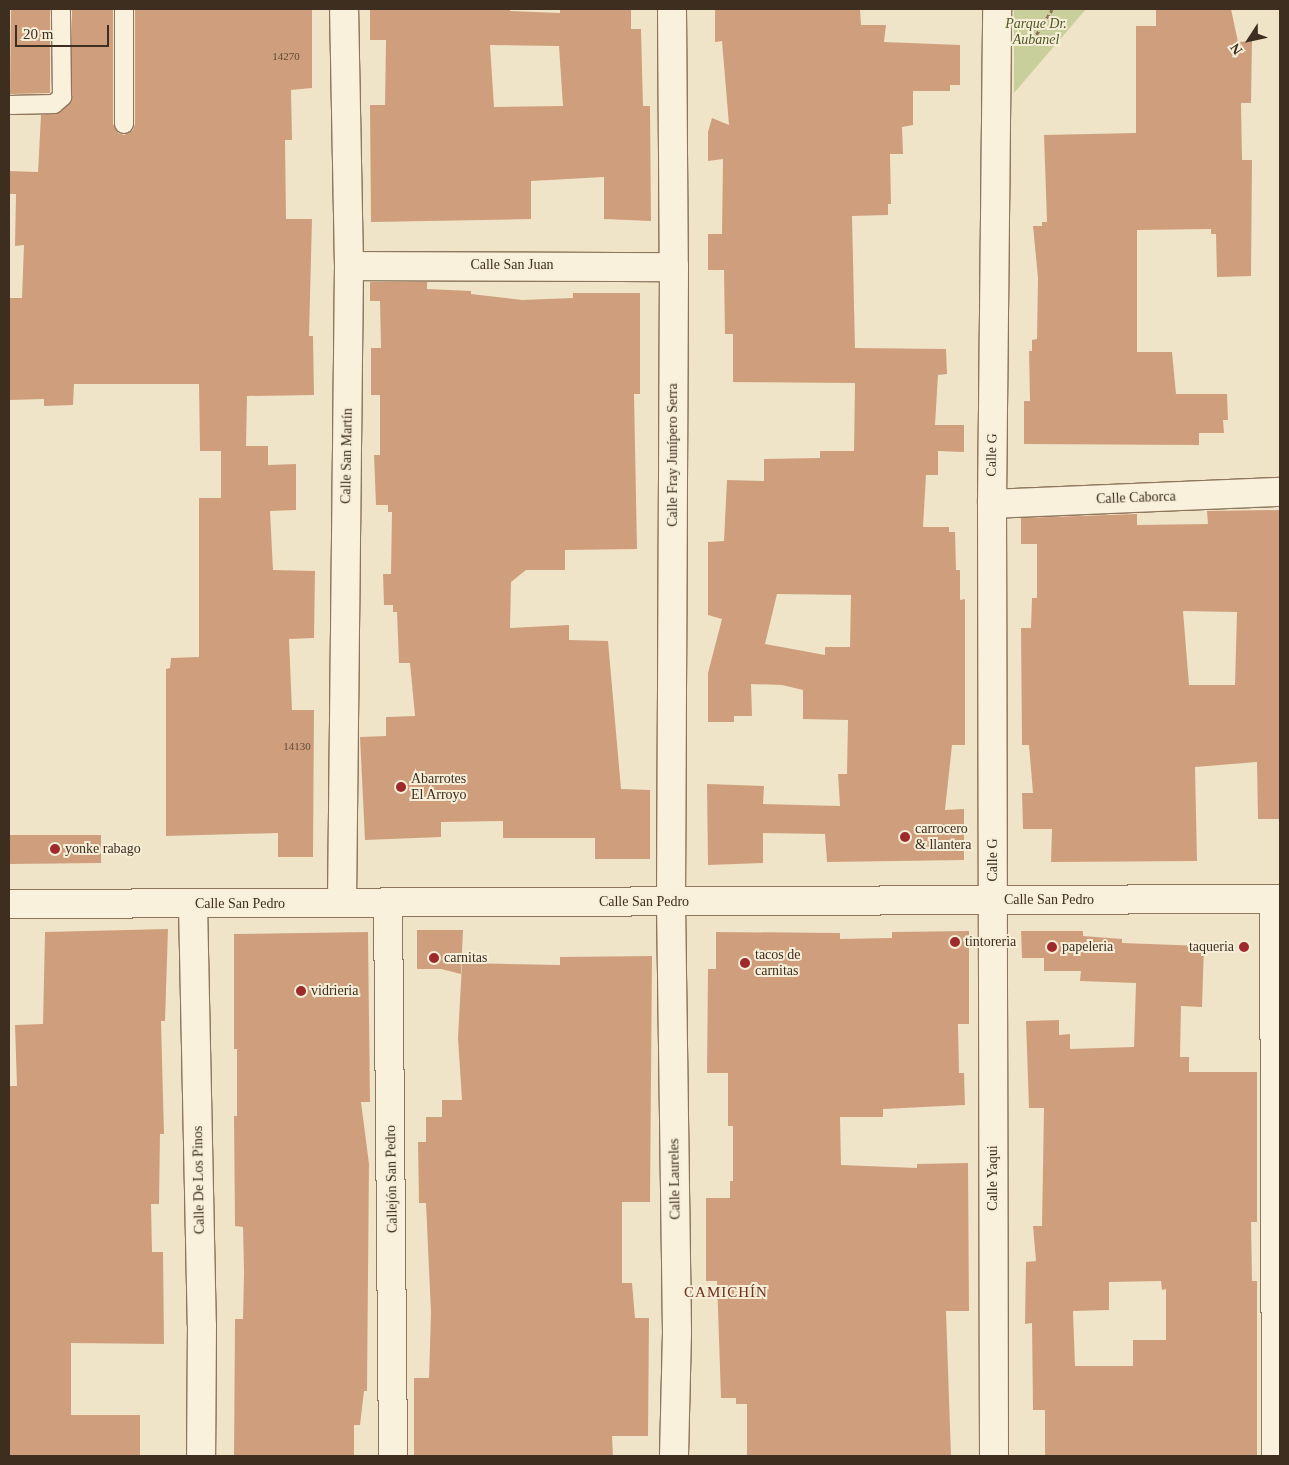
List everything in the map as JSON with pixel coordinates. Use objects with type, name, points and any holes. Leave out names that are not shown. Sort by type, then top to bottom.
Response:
[{"type":"street","name":"Calle San Martín","points":[[342,903],[349,266],[344,9]]},
{"type":"street","name":"Calle Fray Junípero Serra","points":[[671,902],[674,267],[672,9]]},
{"type":"street","name":"Calle G","points":[[993,900],[992,504],[996,9]]},
{"type":"street","name":"Calle San Juan","points":[[349,266],[674,267]]},
{"type":"street","name":"Calle Caborca","points":[[992,504],[1280,492]]},
{"type":"street","name":"Calle San Pedro","points":[[9,904],[1277,899]]},
{"type":"street","points":[[1276,1456],[1277,899]]},
{"type":"street","name":"Calle Yaqui","points":[[993,900],[994,1456]]},
{"type":"street","name":"Calle Laureles","points":[[671,902],[677,1333],[674,1456]]},
{"type":"street","name":"Callejón San Pedro","points":[[388,903],[393,1456]]},
{"type":"street","name":"Calle De Los Pinos","points":[[193,904],[202,1325],[201,1456]]},
{"type":"lane","points":[[9,105],[54,104],[62,97],[61,9]]},
{"type":"lane","points":[[124,9],[124,124]]},
{"type":"path","points":[[1033,40],[1052,9]]},
{"type":"green space","name":"Parque Dr. Aubanel","points":[[1014,9],[1086,9],[1014,93]]},
{"type":"building","points":[[11,9],[50,9],[50,93],[10,94]]},
{"type":"building","points":[[72,9],[113,9],[113,124],[118,133],[124,135],[133,130],[135,124],[135,9],[312,9],[312,88],[291,90],[292,140],[285,140],[286,219],[312,219],[309,336],[313,336],[314,395],[247,396],[246,446],[268,446],[268,465],[296,464],[296,510],[270,511],[273,570],[315,571],[314,638],[289,639],[292,710],[314,710],[313,857],[278,857],[278,833],[166,836],[166,669],[170,668],[171,658],[199,657],[199,498],[221,498],[221,451],[200,451],[199,384],[74,384],[73,405],[44,406],[44,399],[9,400],[9,298],[22,298],[24,245],[15,246],[16,194],[9,194],[9,171],[38,172],[41,115],[60,112],[72,101]]},
{"type":"building","points":[[370,9],[510,9],[510,11],[560,13],[560,9],[631,9],[631,29],[641,29],[643,106],[650,106],[651,221],[604,219],[604,177],[531,181],[531,219],[371,222],[370,105],[385,105],[386,40],[370,40]],"holes":[[[490,45],[559,46],[563,106],[494,107]]]},
{"type":"building","points":[[715,9],[860,9],[861,25],[886,25],[884,42],[960,45],[960,85],[950,85],[950,91],[913,91],[913,125],[902,127],[903,154],[890,154],[891,204],[888,204],[888,215],[852,216],[855,348],[946,349],[947,374],[938,375],[935,425],[964,425],[964,452],[938,451],[938,475],[926,475],[923,527],[949,527],[949,532],[955,532],[956,570],[960,570],[960,600],[965,599],[965,745],[952,745],[945,810],[964,809],[964,860],[827,862],[825,834],[763,833],[763,863],[708,865],[707,784],[764,786],[763,804],[840,806],[838,774],[847,774],[848,720],[803,719],[803,690],[782,685],[751,684],[752,716],[734,716],[734,722],[708,722],[708,673],[722,619],[708,615],[708,542],[724,541],[727,480],[764,481],[764,459],[820,458],[820,451],[854,451],[855,383],[733,382],[733,334],[725,334],[724,270],[708,270],[708,234],[722,234],[723,159],[708,161],[708,132],[712,118],[729,125],[722,41],[715,42]],"holes":[[[777,594],[851,595],[850,647],[825,647],[825,655],[765,644]]]},
{"type":"building","points":[[1156,9],[1231,9],[1238,42],[1252,41],[1251,103],[1241,103],[1242,160],[1252,160],[1251,276],[1217,277],[1216,234],[1211,234],[1211,229],[1137,230],[1137,352],[1172,352],[1176,394],[1227,394],[1228,420],[1223,420],[1224,433],[1199,433],[1199,445],[1024,444],[1024,401],[1030,401],[1029,351],[1032,351],[1032,340],[1037,339],[1038,278],[1033,226],[1042,226],[1042,222],[1047,222],[1044,135],[1136,133],[1136,26],[1156,26]]},
{"type":"building","points":[[370,282],[427,282],[427,289],[471,291],[471,294],[522,300],[573,298],[573,293],[640,293],[640,394],[634,394],[637,549],[565,550],[565,570],[526,570],[511,582],[510,628],[569,625],[569,640],[608,641],[621,789],[650,790],[650,859],[595,859],[595,838],[503,838],[503,821],[441,822],[441,837],[365,840],[360,737],[386,736],[386,717],[415,716],[410,663],[399,663],[397,612],[393,612],[393,605],[384,605],[383,574],[391,574],[392,512],[388,512],[388,505],[376,505],[374,455],[380,455],[380,395],[371,395],[371,348],[381,348],[380,301],[370,301]]},
{"type":"building","points":[[1280,510],[1280,819],[1258,819],[1257,762],[1195,767],[1197,861],[1051,862],[1052,829],[1023,829],[1022,793],[1033,793],[1029,745],[1022,745],[1021,628],[1031,628],[1032,598],[1037,598],[1037,544],[1021,544],[1021,518],[1137,514],[1137,525],[1208,524],[1207,511]],"holes":[[[1183,611],[1237,612],[1235,685],[1189,685]]]},
{"type":"building","name":"yonke rabago","points":[[9,835],[101,835],[101,863],[9,864]]},
{"type":"building","points":[[168,929],[165,1021],[161,1021],[164,1134],[160,1134],[159,1204],[151,1204],[152,1252],[163,1252],[164,1344],[71,1343],[71,1415],[140,1415],[140,1456],[9,1456],[9,1086],[17,1086],[15,1025],[43,1024],[45,932]]},
{"type":"building","name":"carnitas","points":[[417,930],[463,930],[461,974],[441,969],[417,969]]},
{"type":"building","points":[[969,931],[969,1024],[958,1024],[959,1073],[964,1073],[965,1105],[883,1109],[883,1117],[840,1117],[841,1165],[917,1168],[917,1164],[968,1163],[969,1311],[946,1311],[951,1456],[747,1456],[747,1404],[736,1404],[736,1398],[721,1398],[717,1281],[706,1281],[706,1198],[730,1198],[730,1181],[733,1181],[733,1126],[728,1126],[728,1073],[707,1073],[708,969],[716,969],[716,932],[840,933],[840,939],[892,938],[892,932]]},
{"type":"building","points":[[1021,931],[1083,931],[1083,936],[1122,939],[1122,943],[1204,946],[1202,1007],[1181,1006],[1180,1057],[1189,1057],[1189,1072],[1257,1072],[1257,1222],[1251,1222],[1252,1281],[1257,1281],[1257,1456],[1045,1456],[1045,1410],[1033,1410],[1032,1323],[1025,1324],[1026,1262],[1036,1261],[1033,1226],[1042,1226],[1044,1108],[1029,1108],[1026,1021],[1059,1020],[1059,1035],[1070,1034],[1070,1049],[1134,1047],[1136,983],[1080,981],[1081,971],[1044,971],[1044,958],[1022,958]],"holes":[[[1161,1281],[1162,1290],[1166,1289],[1166,1340],[1133,1340],[1133,1366],[1075,1366],[1073,1311],[1109,1310],[1109,1282]]]},
{"type":"building","points":[[368,932],[370,1102],[361,1102],[369,1164],[367,1391],[364,1391],[360,1425],[354,1425],[354,1456],[234,1456],[235,1319],[243,1319],[244,1272],[243,1227],[235,1226],[234,1116],[237,1116],[237,1049],[234,1049],[234,934]]},
{"type":"building","points":[[652,956],[650,1202],[622,1202],[622,1283],[632,1283],[635,1318],[649,1318],[648,1436],[612,1436],[613,1456],[414,1456],[414,1378],[429,1378],[431,1313],[426,1203],[419,1203],[418,1142],[426,1142],[426,1117],[442,1117],[442,1100],[462,1100],[458,1038],[462,963],[560,965],[560,957]]},
{"type":"place","name":"Abarrotes El Arroyo","points":[[401,787]]},
{"type":"place","name":"carrocero & llantera","points":[[905,837]]},
{"type":"place","name":"yonke rabago","points":[[55,849]]},
{"type":"place","name":"tintoreria","points":[[955,942]]},
{"type":"place","name":"papeleria","points":[[1052,947]]},
{"type":"place","name":"taqueria","points":[[1244,947]]},
{"type":"place","name":"carnitas","points":[[434,958]]},
{"type":"place","name":"tacos de carnitas","points":[[745,963]]},
{"type":"place","name":"vidrieria","points":[[301,991]]},
{"type":"district","name":"CAMICHÍN","points":[[726,1293]]}]
